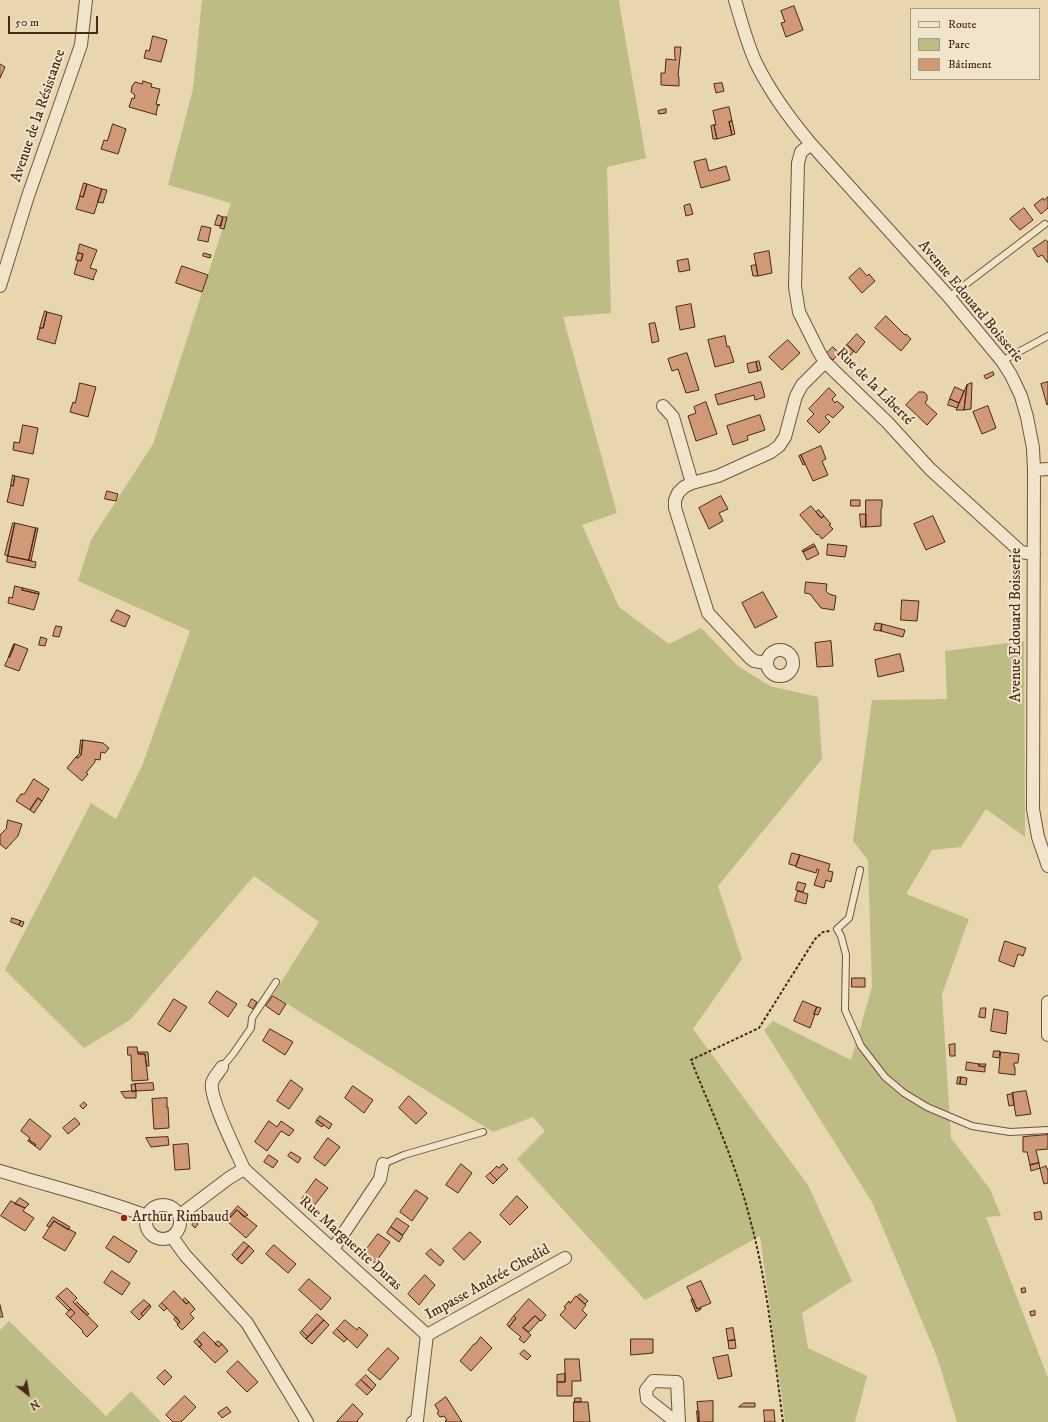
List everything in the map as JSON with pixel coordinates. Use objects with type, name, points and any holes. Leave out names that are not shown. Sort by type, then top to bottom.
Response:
[{"type":"street","name":"Avenue de la Résistance","points":[[0,286],[28,196],[81,45],[86,0]]},
{"type":"street","name":"Avenue Edouard Boisserie","points":[[735,0],[759,69],[794,124],[810,144],[949,297],[1002,361],[1011,375],[1021,396],[1028,417],[1033,448],[1034,470],[1033,809],[1038,837],[1048,866]]},
{"type":"street","name":"Rue de la Liberté","points":[[810,144],[801,152],[798,163],[795,287],[800,312],[819,352],[825,362],[888,423],[930,469],[1021,552],[1034,554]]},
{"type":"street","points":[[767,663],[754,661],[749,657],[713,619],[706,609],[675,508],[675,500],[678,493],[684,487],[692,483],[718,476],[771,452],[779,446],[785,437],[796,396],[802,385],[825,362]]},
{"type":"street","points":[[663,406],[673,417],[692,483]]},
{"type":"street","points":[[1034,470],[1048,469]]},
{"type":"street","points":[[1048,1002],[1048,1035]]},
{"type":"street","points":[[180,1215],[229,1178],[244,1170],[216,1106],[213,1094],[212,1083],[222,1067]]},
{"type":"street","points":[[332,1249],[380,1179],[383,1164]]},
{"type":"street","name":"Rue Marguerite Duras","points":[[244,1170],[427,1335]]},
{"type":"street","points":[[0,1171],[80,1194],[147,1216]]},
{"type":"street","points":[[163,1204],[173,1207],[180,1215],[181,1225],[176,1234],[172,1237],[162,1239],[152,1235],[147,1226],[147,1216],[153,1208],[163,1204]]},
{"type":"street","points":[[172,1237],[185,1255],[247,1322],[307,1422]]},
{"type":"street","name":"Impasse Andrée Chedid","points":[[427,1335],[565,1258]]},
{"type":"street","points":[[416,1421],[427,1335]]},
{"type":"lane","points":[[949,297],[1045,224]]},
{"type":"lane","points":[[1002,361],[1048,336]]},
{"type":"lane","points":[[860,870],[849,918],[837,929],[841,936],[846,955],[845,1010],[861,1046],[885,1077],[904,1093],[927,1108],[972,1126],[1010,1132],[1048,1130]]},
{"type":"lane","points":[[222,1067],[251,1028],[252,1018],[276,982]]},
{"type":"lane","points":[[383,1164],[404,1155],[483,1132]]},
{"type":"path","points":[[783,1422],[768,1302],[750,1219],[732,1161],[691,1060],[758,1028],[815,939],[823,932],[837,929]]},
{"type":"green space","points":[[202,0],[619,0],[646,158],[607,167],[611,313],[563,317],[617,513],[582,525],[619,607],[669,644],[701,628],[738,666],[770,686],[818,697],[822,759],[718,886],[742,959],[693,1029],[808,1185],[852,1281],[802,1313],[808,1348],[867,1376],[855,1422],[785,1422],[760,1236],[645,1300],[517,1159],[545,1131],[533,1117],[493,1132],[273,995],[319,922],[254,876],[130,1020],[84,1048],[5,970],[91,803],[116,819],[142,766],[190,631],[78,581],[91,540],[153,444],[231,203],[168,185],[193,89]]},
{"type":"green space","points":[[1024,641],[1025,837],[986,809],[961,847],[932,850],[906,894],[969,919],[942,994],[951,1138],[990,1189],[1001,1216],[986,1217],[1048,1378],[1048,1422],[957,1422],[937,1357],[872,1202],[764,1030],[773,1021],[851,1060],[872,987],[868,860],[853,841],[872,700],[947,699],[945,651]]},
{"type":"green space","points":[[9,1321],[106,1416],[131,1391],[161,1422],[0,1422],[0,1330]]},
{"type":"building","points":[[794,6],[803,30],[786,37],[781,23],[785,22],[781,11]]},
{"type":"building","points":[[153,36],[167,40],[161,62],[144,58],[146,50],[149,51]]},
{"type":"building","points":[[675,47],[681,47],[678,76],[679,86],[661,85],[661,73],[665,73],[666,59],[676,60]]},
{"type":"building","points":[[0,64],[5,67],[0,78]]},
{"type":"building","points":[[143,81],[152,84],[151,87],[160,89],[156,104],[160,105],[158,105],[157,115],[129,107],[132,98],[134,99],[135,95],[131,92],[132,86],[135,82],[142,84]]},
{"type":"building","points":[[722,83],[724,91],[716,93],[714,84]]},
{"type":"building","points":[[729,107],[732,121],[729,122],[732,135],[717,139],[713,111]]},
{"type":"building","points":[[666,109],[666,113],[659,114],[658,111]]},
{"type":"building","points":[[732,121],[735,134],[732,135],[729,122]]},
{"type":"building","points":[[113,124],[126,129],[118,154],[101,149],[104,140],[107,141]]},
{"type":"building","points":[[714,125],[717,139],[713,139],[711,126]]},
{"type":"building","points":[[706,159],[709,171],[726,166],[730,180],[701,188],[694,162]]},
{"type":"building","points":[[84,183],[87,184],[83,197],[80,196]]},
{"type":"building","points":[[87,184],[102,189],[94,214],[76,209],[80,196],[83,197]]},
{"type":"building","points":[[102,189],[107,190],[103,203],[98,202]]},
{"type":"building","points":[[1048,197],[1048,208],[1041,214],[1034,205],[1043,198],[1044,200]]},
{"type":"building","points":[[690,204],[693,214],[686,216],[684,206]]},
{"type":"building","points":[[1024,208],[1033,220],[1020,230],[1010,219]]},
{"type":"building","points":[[218,215],[223,217],[221,226],[215,225]]},
{"type":"building","points":[[223,217],[227,217],[224,229],[220,228]]},
{"type":"building","points":[[202,226],[211,228],[208,242],[198,240]]},
{"type":"building","points":[[1046,240],[1048,242],[1048,263],[1042,255],[1038,257],[1033,249]]},
{"type":"building","points":[[80,244],[97,250],[90,268],[97,270],[93,279],[94,280],[74,274],[78,260],[81,261],[83,254],[78,253]]},
{"type":"building","points":[[769,251],[772,273],[758,276],[754,254]]},
{"type":"building","points":[[78,253],[83,254],[81,261],[76,260]]},
{"type":"building","points":[[204,253],[211,255],[210,258],[203,256]]},
{"type":"building","points":[[688,259],[690,270],[679,272],[677,261]]},
{"type":"building","points":[[756,265],[758,276],[753,276],[751,266]]},
{"type":"building","points":[[182,266],[208,275],[202,292],[176,283]]},
{"type":"building","points":[[860,268],[867,276],[869,274],[875,281],[862,293],[849,278]]},
{"type":"building","points":[[691,304],[695,327],[680,330],[676,307]]},
{"type":"building","points":[[45,311],[47,312],[43,328],[40,328]]},
{"type":"building","points":[[47,312],[62,316],[55,344],[37,339],[40,328],[43,328]]},
{"type":"building","points":[[886,316],[911,339],[901,351],[875,328]]},
{"type":"building","points":[[655,323],[659,341],[652,343],[649,324]]},
{"type":"building","points":[[857,334],[865,342],[856,353],[847,345]]},
{"type":"building","points":[[725,336],[727,347],[729,346],[734,362],[715,367],[708,340]]},
{"type":"building","points":[[788,340],[800,353],[782,370],[769,357]]},
{"type":"building","points":[[847,345],[854,351],[849,357],[842,350]]},
{"type":"building","points":[[833,347],[839,353],[833,360],[826,354]]},
{"type":"building","points":[[687,353],[699,390],[686,393],[678,369],[672,371],[668,359]]},
{"type":"building","points":[[759,361],[761,370],[758,371],[756,362]]},
{"type":"building","points":[[756,362],[758,371],[749,373],[747,364]]},
{"type":"building","points":[[993,372],[994,375],[986,379],[984,376]]},
{"type":"building","points":[[761,382],[765,397],[755,400],[754,395],[718,405],[715,395]]},
{"type":"building","points":[[1048,382],[1048,404],[1047,405],[1041,384]]},
{"type":"building","points":[[80,383],[96,387],[88,417],[70,412],[73,402],[75,403]]},
{"type":"building","points":[[972,383],[971,409],[964,410],[967,385]]},
{"type":"building","points":[[967,385],[964,410],[956,410],[957,408]]},
{"type":"building","points":[[955,387],[964,391],[959,403],[950,399]]},
{"type":"building","points":[[829,388],[836,395],[832,399],[835,403],[837,401],[844,407],[833,418],[828,414],[825,417],[830,422],[819,433],[807,421],[814,414],[809,409]]},
{"type":"building","points":[[919,392],[924,392],[927,395],[927,400],[925,403],[937,414],[927,425],[906,405]]},
{"type":"building","points":[[950,399],[959,403],[957,408],[948,405]]},
{"type":"building","points":[[706,402],[717,434],[696,441],[688,416],[696,413],[694,407]]},
{"type":"building","points":[[988,406],[996,428],[982,434],[973,412]]},
{"type":"building","points":[[760,415],[765,430],[747,436],[748,440],[733,445],[727,426]]},
{"type":"building","points":[[23,425],[38,428],[33,454],[13,450],[14,442],[19,443]]},
{"type":"building","points":[[821,446],[826,459],[822,461],[828,475],[813,481],[801,455]]},
{"type":"building","points":[[801,455],[805,464],[803,465],[799,456]]},
{"type":"building","points":[[13,475],[15,476],[13,486],[11,485]]},
{"type":"building","points":[[15,476],[29,479],[23,506],[7,502]]},
{"type":"building","points":[[107,491],[118,494],[116,501],[105,499]]},
{"type":"building","points":[[721,496],[728,509],[719,513],[723,521],[709,529],[699,508]]},
{"type":"building","points":[[851,500],[860,500],[860,506],[851,506]]},
{"type":"building","points":[[866,500],[882,500],[881,526],[866,527]]},
{"type":"building","points":[[811,506],[821,518],[824,516],[831,524],[829,525],[833,529],[822,539],[800,515]]},
{"type":"building","points":[[819,510],[824,516],[821,518],[816,512]]},
{"type":"building","points":[[860,514],[866,514],[866,527],[861,527]]},
{"type":"building","points":[[933,516],[945,542],[926,550],[914,524]]},
{"type":"building","points":[[13,523],[15,523],[8,556],[5,555]]},
{"type":"building","points":[[15,523],[36,528],[29,560],[8,556]]},
{"type":"building","points":[[36,528],[38,528],[31,561],[29,560]]},
{"type":"building","points":[[814,544],[815,546],[803,552],[802,551]]},
{"type":"building","points":[[828,544],[847,546],[845,557],[827,555]]},
{"type":"building","points":[[815,546],[819,554],[807,560],[803,552]]},
{"type":"building","points":[[8,556],[36,562],[35,568],[7,562]]},
{"type":"building","points":[[806,582],[827,584],[826,591],[829,594],[836,596],[834,610],[821,608],[810,594],[805,593]]},
{"type":"building","points":[[15,586],[23,588],[22,590],[39,594],[34,610],[8,603],[9,597],[12,598]]},
{"type":"building","points":[[23,588],[39,592],[39,594],[22,590]]},
{"type":"building","points":[[763,592],[777,617],[755,628],[742,603]]},
{"type":"building","points":[[902,600],[919,601],[917,621],[901,620]]},
{"type":"building","points":[[117,610],[130,616],[125,627],[111,621]]},
{"type":"building","points":[[876,623],[882,624],[881,631],[874,630]]},
{"type":"building","points":[[882,624],[905,630],[903,637],[881,631]]},
{"type":"building","points":[[56,626],[62,627],[59,637],[53,636]]},
{"type":"building","points":[[41,637],[47,639],[45,646],[39,645]]},
{"type":"building","points":[[831,641],[833,666],[817,667],[815,643]]},
{"type":"building","points":[[14,644],[15,644],[9,657]]},
{"type":"building","points":[[15,644],[28,649],[19,671],[5,666]]},
{"type":"building","points":[[900,654],[904,671],[878,677],[875,660]]},
{"type":"building","points":[[81,740],[83,740],[81,755],[78,758],[76,757],[79,754]]},
{"type":"building","points":[[83,740],[103,743],[109,748],[105,753],[101,752],[100,760],[95,759],[95,762],[86,773],[88,774],[82,781],[67,768],[76,757],[78,758],[81,755]]},
{"type":"building","points":[[34,779],[49,789],[42,801],[38,798],[30,810],[16,801],[21,794],[24,794]]},
{"type":"building","points":[[38,798],[42,801],[34,813],[30,810]]},
{"type":"building","points":[[8,820],[22,824],[18,836],[6,849],[0,844],[0,835],[6,829]]},
{"type":"building","points":[[792,853],[800,855],[796,866],[789,864]]},
{"type":"building","points":[[800,855],[830,864],[828,871],[833,872],[831,882],[826,880],[824,888],[814,885],[819,870],[817,869],[816,873],[796,867]]},
{"type":"building","points":[[798,882],[806,884],[803,892],[796,890]]},
{"type":"building","points":[[798,891],[808,894],[806,904],[795,901]]},
{"type":"building","points":[[12,918],[21,921],[19,925],[11,922]]},
{"type":"building","points":[[21,921],[24,922],[22,927],[19,925]]},
{"type":"building","points":[[1005,941],[1026,948],[1023,956],[1018,954],[1014,967],[999,961]]},
{"type":"building","points":[[852,978],[865,978],[865,987],[852,987]]},
{"type":"building","points":[[217,991],[237,1004],[228,1017],[209,1003]]},
{"type":"building","points":[[273,996],[286,1004],[279,1015],[266,1006]]},
{"type":"building","points":[[174,999],[187,1007],[170,1032],[158,1024]]},
{"type":"building","points":[[252,999],[257,1002],[253,1009],[248,1006]]},
{"type":"building","points":[[803,1001],[817,1007],[810,1028],[794,1021]]},
{"type":"building","points":[[817,1007],[821,1008],[818,1015],[814,1014]]},
{"type":"building","points":[[981,1008],[986,1008],[985,1018],[979,1017]]},
{"type":"building","points":[[994,1009],[1008,1012],[1006,1034],[991,1031]]},
{"type":"building","points":[[270,1029],[293,1042],[285,1055],[263,1041]]},
{"type":"building","points":[[955,1044],[955,1056],[950,1056],[949,1045]]},
{"type":"building","points":[[128,1047],[137,1047],[138,1054],[145,1054],[148,1080],[132,1081],[131,1055],[128,1055]]},
{"type":"building","points":[[994,1051],[1000,1051],[999,1058],[993,1057]]},
{"type":"building","points":[[138,1052],[148,1052],[149,1066],[147,1066],[146,1063],[145,1054],[139,1054]]},
{"type":"building","points":[[1001,1052],[1019,1054],[1018,1063],[1014,1063],[1015,1075],[999,1073]]},
{"type":"building","points":[[967,1062],[979,1064],[979,1066],[985,1067],[985,1072],[966,1070]]},
{"type":"building","points":[[979,1064],[986,1064],[985,1067],[979,1066]]},
{"type":"building","points":[[958,1077],[961,1077],[960,1084],[957,1084]]},
{"type":"building","points":[[961,1077],[967,1078],[966,1085],[960,1084]]},
{"type":"building","points":[[291,1080],[303,1089],[289,1109],[277,1101]]},
{"type":"building","points":[[153,1083],[154,1090],[136,1091],[135,1084]]},
{"type":"building","points":[[135,1084],[136,1091],[132,1092],[131,1085]]},
{"type":"building","points":[[353,1086],[373,1100],[364,1113],[345,1098]]},
{"type":"building","points":[[136,1091],[136,1098],[125,1098],[121,1092]]},
{"type":"building","points":[[1026,1091],[1031,1114],[1016,1116],[1012,1093]]},
{"type":"building","points":[[1013,1094],[1014,1105],[1009,1106],[1007,1095]]},
{"type":"building","points":[[409,1096],[427,1113],[416,1124],[399,1108]]},
{"type":"building","points":[[167,1098],[169,1128],[154,1129],[152,1099]]},
{"type":"building","points":[[84,1102],[87,1105],[83,1109],[80,1106]]},
{"type":"building","points":[[320,1116],[332,1124],[329,1129],[317,1120]]},
{"type":"building","points":[[75,1118],[80,1124],[68,1134],[63,1128]]},
{"type":"building","points":[[30,1119],[51,1136],[40,1150],[29,1140],[30,1138],[21,1131]]},
{"type":"building","points":[[317,1120],[324,1125],[322,1127],[316,1123]]},
{"type":"building","points":[[269,1121],[277,1127],[281,1121],[294,1130],[289,1136],[281,1131],[267,1151],[255,1142]]},
{"type":"building","points":[[1048,1135],[1048,1149],[1036,1150],[1039,1163],[1030,1165],[1027,1152],[1023,1152],[1023,1137]]},
{"type":"building","points":[[168,1137],[169,1145],[151,1147],[146,1138]]},
{"type":"building","points":[[328,1138],[340,1147],[325,1166],[314,1158]]},
{"type":"building","points":[[29,1140],[36,1145],[35,1146],[28,1141]]},
{"type":"building","points":[[188,1144],[190,1169],[175,1170],[173,1145]]},
{"type":"building","points":[[291,1152],[301,1158],[298,1163],[288,1156]]},
{"type":"building","points":[[269,1155],[278,1161],[273,1168],[264,1162]]},
{"type":"building","points":[[1039,1163],[1040,1168],[1031,1171],[1030,1165]]},
{"type":"building","points":[[461,1164],[472,1173],[458,1193],[446,1185]]},
{"type":"building","points":[[503,1164],[508,1169],[497,1180],[490,1173],[497,1166],[499,1168]]},
{"type":"building","points":[[1046,1166],[1048,1169],[1048,1183],[1044,1184],[1040,1169]]},
{"type":"building","points":[[490,1173],[497,1180],[493,1184],[486,1177]]},
{"type":"building","points":[[316,1179],[328,1188],[313,1207],[302,1199]]},
{"type":"building","points":[[416,1190],[428,1198],[412,1221],[400,1212]]},
{"type":"building","points":[[517,1196],[528,1207],[510,1225],[500,1215]]},
{"type":"building","points":[[20,1198],[29,1204],[25,1208],[15,1204]]},
{"type":"building","points":[[11,1201],[25,1208],[23,1211],[34,1218],[25,1231],[1,1216]]},
{"type":"building","points":[[238,1206],[248,1215],[244,1217],[237,1210],[227,1221],[226,1220]]},
{"type":"building","points":[[237,1210],[257,1226],[246,1238],[227,1221]]},
{"type":"building","points":[[1041,1212],[1042,1219],[1035,1220],[1034,1213]]},
{"type":"building","points":[[53,1217],[70,1227],[68,1230],[54,1221],[50,1227],[47,1226]]},
{"type":"building","points":[[397,1218],[409,1226],[403,1235],[391,1227]]},
{"type":"building","points":[[54,1221],[76,1233],[65,1251],[43,1238]]},
{"type":"building","points":[[196,1221],[198,1224],[195,1228],[192,1225]]},
{"type":"building","points":[[391,1227],[403,1236],[399,1242],[387,1233]]},
{"type":"building","points":[[470,1232],[481,1242],[464,1260],[453,1249]]},
{"type":"building","points":[[378,1234],[390,1242],[375,1263],[363,1254]]},
{"type":"building","points":[[114,1236],[137,1251],[129,1263],[106,1248]]},
{"type":"building","points":[[244,1242],[249,1246],[237,1260],[232,1255]]},
{"type":"building","points":[[274,1245],[296,1264],[288,1273],[266,1254]]},
{"type":"building","points":[[249,1246],[254,1251],[242,1264],[237,1260]]},
{"type":"building","points":[[431,1249],[444,1261],[440,1266],[426,1254]]},
{"type":"building","points":[[112,1271],[130,1283],[122,1295],[104,1283]]},
{"type":"building","points":[[425,1275],[435,1285],[419,1305],[408,1294]]},
{"type":"building","points":[[309,1279],[331,1298],[321,1310],[299,1290]]},
{"type":"building","points":[[701,1281],[711,1303],[697,1309],[687,1287]]},
{"type":"building","points":[[67,1288],[77,1298],[73,1302],[98,1326],[87,1337],[70,1318],[75,1313],[58,1296]]},
{"type":"building","points":[[1025,1288],[1026,1292],[1022,1293],[1021,1289]]},
{"type":"building","points":[[174,1291],[186,1304],[189,1302],[195,1309],[190,1314],[194,1318],[182,1330],[177,1325],[180,1322],[162,1303]]},
{"type":"building","points":[[580,1294],[588,1301],[585,1304],[577,1297]]},
{"type":"building","points":[[58,1296],[71,1309],[69,1311],[56,1298]]},
{"type":"building","points":[[576,1296],[586,1305],[582,1310],[587,1315],[575,1329],[560,1315],[566,1308],[564,1307],[569,1301],[570,1303]]},
{"type":"building","points":[[185,1298],[189,1302],[186,1304],[183,1300]]},
{"type":"building","points":[[529,1299],[546,1315],[541,1321],[535,1316],[523,1328],[531,1335],[524,1343],[519,1339],[521,1337],[509,1327],[516,1318],[514,1316]]},
{"type":"building","points":[[693,1299],[697,1309],[701,1308],[696,1312],[691,1300]]},
{"type":"building","points":[[144,1300],[150,1305],[141,1314],[143,1316],[139,1320],[131,1312]]},
{"type":"building","points":[[77,1302],[89,1314],[87,1315],[75,1304]]},
{"type":"building","points":[[162,1303],[167,1308],[164,1311],[159,1306]]},
{"type":"building","points":[[0,1305],[3,1317],[0,1317]]},
{"type":"building","points":[[150,1305],[151,1307],[143,1316],[141,1314]]},
{"type":"building","points":[[71,1309],[75,1313],[70,1318],[66,1314]]},
{"type":"building","points":[[1035,1311],[1035,1315],[1031,1316],[1030,1312]]},
{"type":"building","points":[[317,1314],[324,1320],[308,1337],[302,1331]]},
{"type":"building","points":[[514,1316],[516,1318],[509,1327],[507,1325]]},
{"type":"building","points":[[535,1316],[540,1320],[529,1332],[523,1328]]},
{"type":"building","points":[[176,1317],[180,1322],[178,1324],[174,1319]]},
{"type":"building","points":[[324,1320],[329,1325],[312,1344],[306,1339]]},
{"type":"building","points":[[345,1320],[357,1330],[359,1327],[368,1335],[357,1348],[337,1329]]},
{"type":"building","points":[[733,1328],[735,1340],[728,1341],[726,1329]]},
{"type":"building","points":[[337,1329],[347,1339],[344,1342],[333,1333]]},
{"type":"building","points":[[302,1331],[308,1337],[306,1339],[300,1333]]},
{"type":"building","points":[[204,1332],[219,1347],[222,1344],[228,1351],[215,1363],[199,1347],[202,1345],[197,1339]]},
{"type":"building","points":[[481,1337],[492,1348],[471,1371],[460,1361]]},
{"type":"building","points":[[197,1339],[202,1345],[199,1347],[194,1342]]},
{"type":"building","points":[[631,1339],[653,1339],[653,1353],[631,1355]]},
{"type":"building","points":[[735,1340],[736,1348],[729,1349],[728,1341]]},
{"type":"building","points":[[218,1341],[222,1344],[219,1347],[215,1344]]},
{"type":"building","points":[[388,1348],[399,1358],[380,1380],[368,1370]]},
{"type":"building","points":[[524,1350],[531,1356],[527,1360],[520,1354]]},
{"type":"building","points":[[728,1355],[732,1376],[718,1379],[713,1358]]},
{"type":"building","points":[[565,1359],[579,1359],[581,1381],[572,1381],[572,1396],[557,1396],[557,1382],[565,1382]]},
{"type":"building","points":[[238,1361],[258,1382],[247,1392],[227,1372]]},
{"type":"building","points":[[165,1370],[172,1377],[164,1385],[157,1378]]},
{"type":"building","points":[[565,1374],[565,1382],[557,1382],[557,1375]]},
{"type":"building","points":[[366,1375],[376,1385],[372,1390],[361,1380]]},
{"type":"building","points":[[361,1380],[372,1390],[367,1395],[356,1385]]},
{"type":"building","points":[[185,1396],[196,1407],[181,1422],[173,1422],[166,1415]]},
{"type":"building","points":[[446,1397],[462,1422],[446,1422],[445,1421],[447,1420],[444,1416],[440,1417],[437,1413],[439,1412],[435,1405]]},
{"type":"building","points":[[575,1398],[581,1398],[581,1402],[575,1402]]},
{"type":"building","points":[[713,1401],[713,1422],[699,1422],[697,1402]]},
{"type":"building","points":[[574,1402],[588,1402],[590,1422],[574,1422]]},
{"type":"building","points":[[744,1403],[755,1403],[755,1407],[739,1407]]},
{"type":"building","points":[[353,1404],[363,1414],[357,1421],[358,1422],[337,1422]]},
{"type":"building","points":[[227,1407],[231,1412],[222,1418],[218,1413]]},
{"type":"building","points":[[764,1410],[774,1410],[775,1422],[765,1422]]},
{"type":"building","points":[[697,1411],[699,1411],[699,1422],[698,1422]]},
{"type":"place","name":"Arthur Rimbaud","points":[[124,1218]]}]
